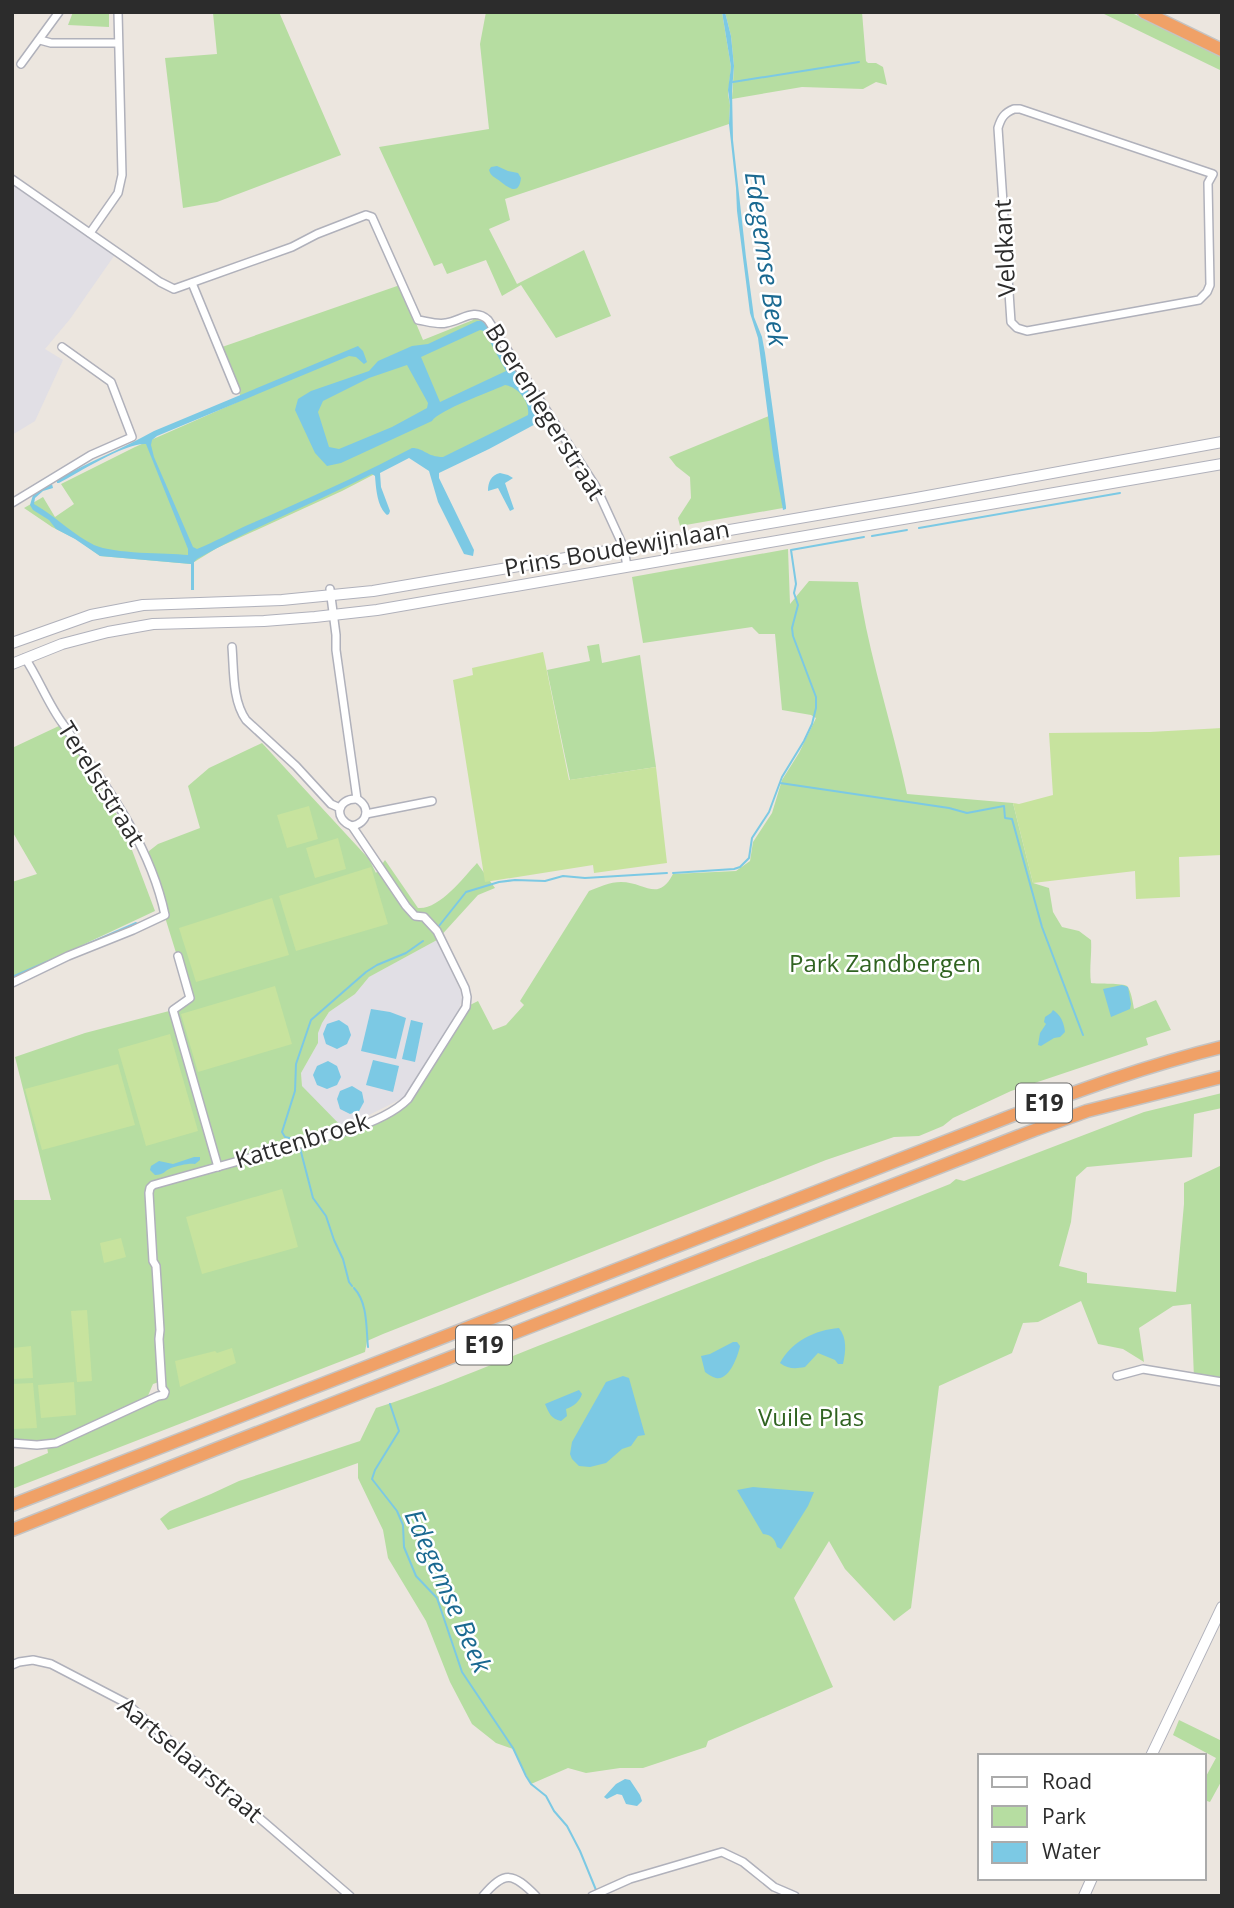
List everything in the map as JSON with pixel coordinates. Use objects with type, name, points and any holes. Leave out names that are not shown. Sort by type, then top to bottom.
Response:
[{"type":"highway","points":[[1144,12],[1222,50]]},
{"type":"highway","name":"E19","points":[[12,1504],[994,1122],[1102,1082],[1222,1047]]},
{"type":"highway","name":"E19","points":[[12,1530],[1087,1111],[1222,1077]]},
{"type":"main road","name":"Prins Boudewijnlaan","points":[[12,643],[91,615],[143,605],[230,603],[331,592],[373,591],[1222,442]]},
{"type":"main road","name":"Prins Boudewijnlaan","points":[[12,664],[62,644],[153,624],[334,619],[627,567],[1138,483],[1222,464]]},
{"type":"main road","points":[[1152,1754],[1222,1607]]},
{"type":"main road","points":[[1084,1896],[1092,1880]]},
{"type":"street","points":[[21,64],[59,12]]},
{"type":"street","points":[[90,233],[120,187],[122,175],[118,12]]},
{"type":"street","points":[[40,40],[51,43],[118,43]]},
{"type":"street","name":"Veldkant","points":[[1213,174],[1208,183],[1210,285],[1199,300],[1027,331],[1017,328],[1011,322],[998,128],[1000,119],[1006,112],[1020,109],[1222,177]]},
{"type":"street","name":"Boerenlegerstraat","points":[[12,180],[174,289],[292,247],[366,215],[372,217],[418,320],[445,324],[474,314],[484,316],[488,320],[596,487],[624,548]]},
{"type":"street","points":[[192,283],[236,390]]},
{"type":"street","points":[[12,503],[90,455],[132,437],[111,382],[62,347]]},
{"type":"street","points":[[624,548],[627,567]]},
{"type":"street","points":[[331,592],[336,649],[358,799],[365,805],[366,814],[363,822],[352,825]]},
{"type":"street","name":"Kattenbroek","points":[[12,1443],[56,1443],[164,1395],[150,1188],[160,1182],[365,1125],[403,1103],[466,1007],[465,988],[437,931],[424,917],[415,916],[406,906],[352,825],[343,821],[340,808],[331,804],[242,714],[237,702],[232,647]]},
{"type":"street","name":"Terelststraat","points":[[12,983],[165,915],[147,859],[132,828],[56,713],[25,658]]},
{"type":"street","points":[[340,808],[345,801],[358,799]]},
{"type":"street","points":[[366,814],[432,801]]},
{"type":"street","points":[[178,956],[190,998],[173,1010],[218,1167]]},
{"type":"street","points":[[1117,1376],[1143,1369],[1222,1382]]},
{"type":"street","name":"Aartselaarstraat","points":[[12,1665],[33,1660],[51,1664],[127,1703],[350,1896]]},
{"type":"street","points":[[596,1893],[630,1879],[722,1853],[743,1862],[774,1887],[795,1896]]},
{"type":"street","points":[[483,1896],[500,1879],[513,1878],[522,1882],[536,1896]]},
{"type":"shaded area","points":[[12,183],[77,226],[114,256],[70,319],[45,349],[63,360],[35,421],[12,435]]},
{"type":"shaded area","points":[[437,940],[461,992],[462,1000],[457,1016],[403,1098],[357,1121],[339,1126],[302,1087],[301,1073],[318,1043],[322,1023],[329,1012],[355,994],[369,977]]},
{"type":"green space","points":[[73,12],[109,12],[109,27],[68,25]]},
{"type":"green space","points":[[279,12],[341,155],[217,202],[183,208],[165,58],[217,54],[213,13]]},
{"type":"green space","points":[[486,12],[722,12],[731,67],[729,124],[505,199],[510,220],[489,229],[517,284],[584,250],[611,316],[556,338],[521,285],[502,296],[486,260],[447,274],[442,263],[434,266],[379,147],[489,129],[480,44]]},
{"type":"green space","points":[[725,12],[862,12],[866,61],[883,67],[887,85],[876,82],[863,89],[802,87],[732,99],[734,66]]},
{"type":"green space","points":[[1100,12],[1130,12],[1222,57],[1222,71]]},
{"type":"green space","points":[[400,285],[423,340],[473,320],[474,314],[484,316],[551,416],[431,466],[421,450],[342,491],[217,548],[191,564],[100,556],[24,508],[43,497],[55,517],[74,504],[61,484],[135,447],[242,400],[222,347]]},
{"type":"green space","points":[[769,416],[783,508],[680,526],[678,518],[691,498],[690,477],[669,457]]},
{"type":"green space","name":"Park Zandbergen","points":[[788,549],[790,604],[809,581],[858,582],[868,636],[907,794],[1013,803],[1033,883],[1049,888],[1053,912],[1062,927],[1079,931],[1091,940],[1091,983],[1127,986],[1134,1009],[1156,1000],[1171,1030],[1146,1038],[1148,1045],[1011,1091],[919,1136],[894,1137],[826,1160],[383,1334],[367,1341],[365,1352],[12,1489],[12,1468],[48,1453],[47,1447],[78,1436],[163,1397],[167,1399],[165,1380],[153,1384],[147,1398],[56,1441],[12,1441],[12,1200],[51,1200],[15,1057],[85,1033],[173,1010],[190,998],[147,859],[149,851],[158,844],[200,828],[188,786],[209,768],[262,743],[369,859],[376,873],[385,860],[418,908],[442,899],[477,863],[495,888],[478,895],[437,940],[369,977],[355,994],[329,1012],[322,1023],[318,1043],[301,1073],[302,1086],[346,1131],[403,1103],[466,1007],[478,1001],[493,1030],[506,1025],[524,1005],[520,1001],[589,891],[621,882],[656,889],[667,883],[673,874],[736,871],[750,861],[753,842],[772,813],[782,780],[816,718],[782,710],[775,634],[759,634],[752,627],[643,643],[632,577]]},
{"type":"green space","points":[[599,644],[602,663],[640,655],[656,767],[570,780],[547,670],[590,661],[587,646]]},
{"type":"green space","points":[[543,652],[569,780],[656,767],[667,863],[594,873],[593,865],[485,882],[453,680],[473,675],[472,668]]},
{"type":"green space","points":[[61,725],[121,821],[155,911],[12,978],[12,882],[37,874],[12,831],[12,748]]},
{"type":"green space","points":[[1222,728],[1222,855],[1179,857],[1180,897],[1136,899],[1135,871],[1033,883],[1013,803],[1019,804],[1053,795],[1049,733]]},
{"type":"green space","points":[[309,806],[318,839],[287,848],[277,815]]},
{"type":"green space","points":[[338,838],[346,869],[315,878],[306,848]]},
{"type":"green space","points":[[371,867],[388,924],[296,951],[279,896]]},
{"type":"green space","points":[[272,898],[289,955],[196,982],[179,928]]},
{"type":"green space","points":[[275,986],[292,1044],[198,1072],[181,1014]]},
{"type":"green space","points":[[170,1034],[198,1131],[146,1146],[118,1049]]},
{"type":"green space","points":[[118,1064],[135,1125],[42,1150],[25,1089]]},
{"type":"green space","name":"Vuile Plas","points":[[1222,1093],[1222,1108],[1194,1114],[1192,1157],[1087,1167],[1076,1177],[1071,1222],[1059,1266],[1087,1273],[1087,1283],[1176,1292],[1184,1183],[1222,1165],[1222,1382],[1194,1378],[1191,1304],[1173,1306],[1139,1328],[1144,1362],[1123,1349],[1098,1344],[1081,1301],[1038,1322],[1023,1323],[1012,1353],[939,1386],[911,1608],[894,1621],[845,1569],[829,1541],[794,1598],[833,1687],[708,1741],[706,1747],[643,1768],[586,1773],[568,1768],[531,1784],[513,1749],[496,1743],[472,1724],[450,1682],[426,1621],[388,1558],[383,1530],[358,1478],[358,1463],[168,1530],[160,1519],[170,1511],[239,1481],[360,1441],[376,1408],[449,1382],[855,1222],[950,1184],[956,1179],[964,1181],[1144,1112]]},
{"type":"green space","points":[[282,1189],[298,1247],[202,1274],[186,1217]]},
{"type":"green space","points":[[121,1238],[126,1257],[104,1263],[100,1243]]},
{"type":"green space","points":[[87,1310],[92,1381],[77,1382],[71,1311]]},
{"type":"green space","points":[[31,1346],[33,1378],[12,1379],[12,1348]]},
{"type":"green space","points":[[232,1348],[236,1363],[180,1387],[175,1361]]},
{"type":"green space","points":[[74,1382],[76,1415],[41,1418],[38,1385]]},
{"type":"green space","points":[[33,1383],[37,1428],[12,1429],[12,1384]]},
{"type":"green space","points":[[1179,1720],[1222,1741],[1222,1780],[1210,1802],[1206,1801],[1206,1776],[1216,1758],[1173,1735]]},
{"type":"water","points":[[722,12],[725,12],[731,36],[734,66],[733,140],[754,317],[765,353],[786,507],[783,510],[758,338],[750,313],[737,211],[729,124],[728,90],[731,67]]},
{"type":"water","points":[[497,166],[518,173],[521,178],[516,189],[492,176],[489,170]]},
{"type":"water","points":[[482,321],[488,326],[545,413],[543,420],[439,473],[474,550],[473,556],[464,554],[438,502],[429,471],[409,458],[380,473],[389,514],[381,507],[375,476],[372,474],[197,559],[194,562],[194,590],[191,590],[191,564],[100,556],[56,529],[30,505],[33,495],[52,484],[53,488],[43,491],[35,498],[34,504],[94,545],[126,552],[188,555],[188,549],[146,444],[127,448],[102,459],[59,483],[57,480],[154,431],[358,346],[367,362],[364,364],[356,357],[349,356],[152,440],[154,457],[193,547],[197,549],[412,448],[443,457],[528,415],[522,396],[505,385],[341,463],[327,466],[315,453],[295,410],[298,399],[311,391],[369,371],[378,361],[412,346],[428,344]],"holes":[[[480,330],[484,331],[506,371],[440,402],[421,357]],[[407,365],[428,403],[427,408],[392,427],[339,449],[329,447],[318,412],[323,401],[369,378]]]},
{"type":"water","points":[[500,473],[513,478],[505,483],[514,509],[510,511],[498,488],[488,491],[491,479]]},
{"type":"water","points":[[1122,985],[1128,987],[1130,1009],[1111,1017],[1103,989]]},
{"type":"water","points":[[371,1009],[406,1018],[396,1059],[361,1051]]},
{"type":"water","points":[[1053,1010],[1062,1020],[1065,1032],[1060,1037],[1038,1045],[1040,1033],[1046,1024],[1045,1017]]},
{"type":"water","points":[[339,1020],[348,1026],[351,1035],[347,1044],[337,1049],[326,1044],[323,1034],[327,1024]]},
{"type":"water","points":[[411,1020],[423,1023],[415,1062],[402,1059]]},
{"type":"water","points":[[373,1060],[399,1066],[393,1092],[366,1085]]},
{"type":"water","points":[[328,1061],[337,1066],[341,1077],[337,1085],[327,1089],[317,1085],[313,1075],[317,1066]]},
{"type":"water","points":[[352,1086],[362,1092],[364,1102],[359,1111],[350,1114],[340,1109],[337,1099],[340,1091]]},
{"type":"water","points":[[200,1157],[195,1164],[171,1168],[155,1175],[150,1170],[151,1166],[159,1161],[173,1164]]},
{"type":"water","points":[[839,1328],[845,1345],[843,1364],[818,1353],[805,1367],[792,1368],[780,1363],[791,1349],[805,1338],[821,1331]]},
{"type":"water","points":[[733,1342],[740,1346],[729,1372],[716,1378],[705,1372],[701,1356]]},
{"type":"water","points":[[623,1376],[629,1378],[645,1435],[638,1436],[631,1446],[622,1449],[606,1463],[590,1467],[579,1466],[570,1454],[572,1442],[606,1382]]},
{"type":"water","points":[[579,1390],[581,1397],[566,1409],[567,1416],[561,1421],[549,1413],[545,1404]]},
{"type":"water","points":[[753,1487],[814,1492],[781,1549],[773,1538],[763,1534],[737,1490]]},
{"type":"water","points":[[625,1779],[630,1780],[640,1795],[642,1801],[637,1806],[626,1804],[622,1795],[617,1794],[607,1799],[604,1797]]},
{"type":"waterway","points":[[733,82],[859,62]]},
{"type":"waterway","points":[[919,528],[1120,493]]},
{"type":"waterway","points":[[872,536],[907,530]]},
{"type":"waterway","name":"Edegemse Beek","points":[[673,873],[734,869],[749,858],[752,838],[769,812],[782,777],[804,741],[816,708],[816,697],[793,636],[792,628],[798,605],[794,593],[796,584],[791,550],[864,537]]},
{"type":"waterway","points":[[780,783],[967,813],[1004,806],[1005,818],[1012,819],[1042,927],[1083,1035]]},
{"type":"waterway","name":"Edegemse Beek","points":[[439,926],[466,892],[499,882],[545,881],[563,876],[585,878],[667,873]]},
{"type":"waterway","points":[[12,977],[136,923]]},
{"type":"waterway","name":"Edegemse Beek","points":[[298,1140],[285,1137],[282,1132],[295,1091],[296,1064],[311,1020],[366,972],[406,953],[423,941]]},
{"type":"waterway","name":"Edegemse Beek","points":[[300,1148],[313,1198],[326,1216],[352,1286]]},
{"type":"waterway","name":"Edegemse Beek","points":[[354,1288],[364,1308],[368,1347]]},
{"type":"waterway","name":"Edegemse Beek","points":[[390,1404],[399,1431],[372,1479],[397,1511],[403,1525],[404,1547],[416,1576],[437,1598],[462,1672],[513,1748],[531,1784],[546,1796],[567,1826],[596,1890]]}]
